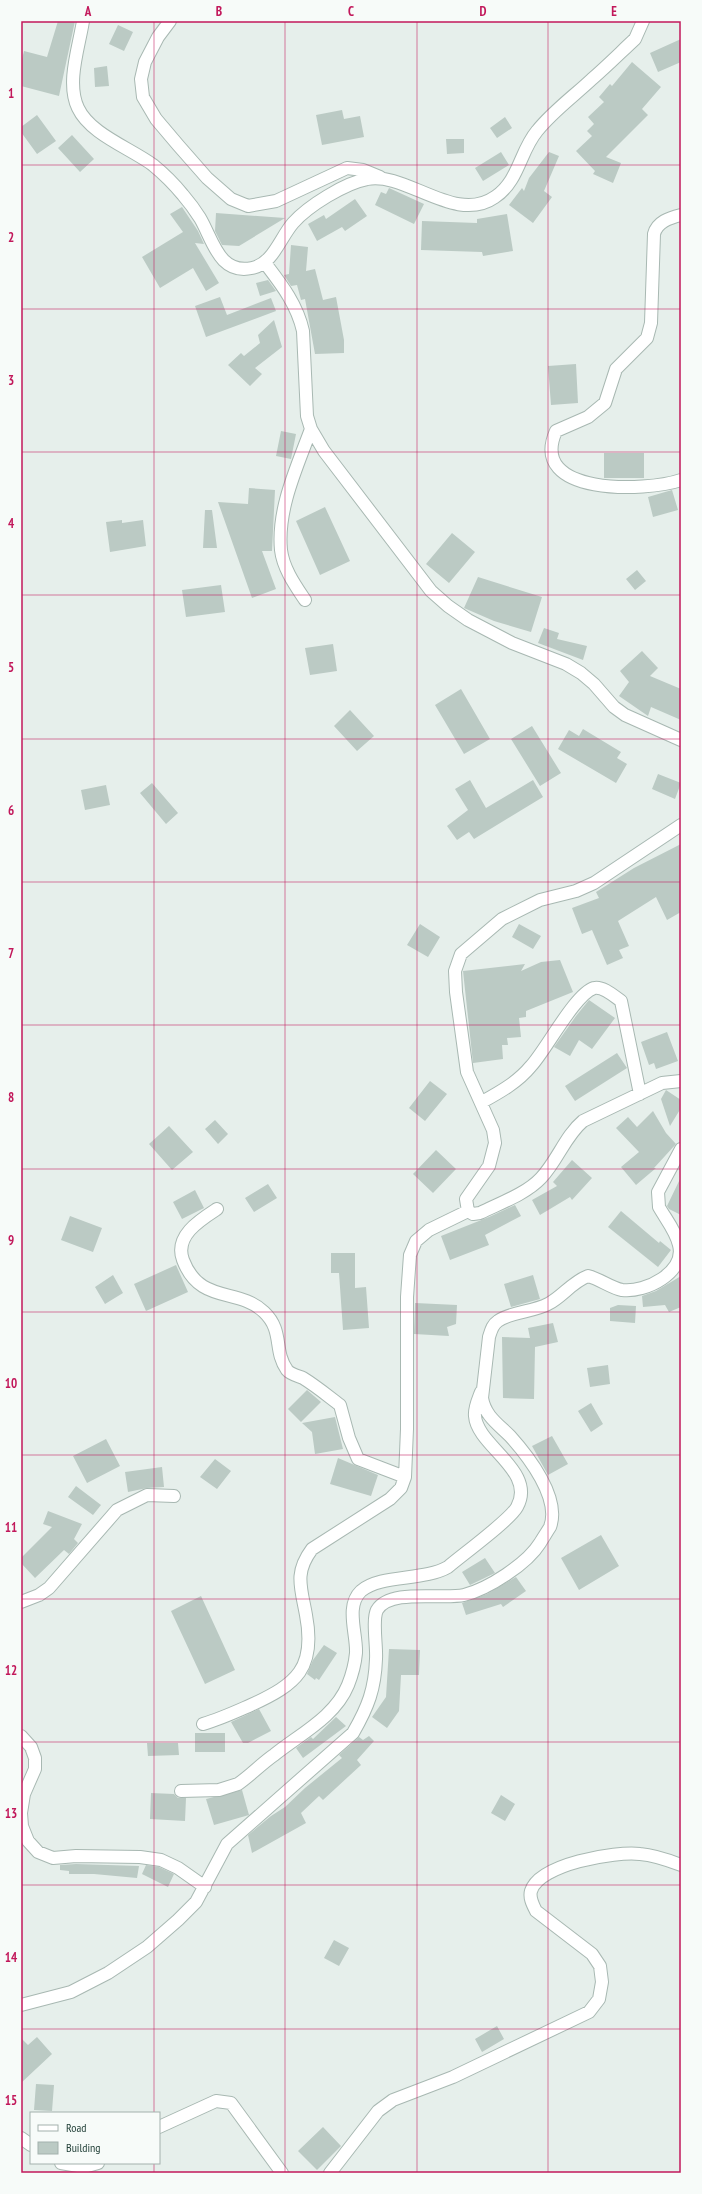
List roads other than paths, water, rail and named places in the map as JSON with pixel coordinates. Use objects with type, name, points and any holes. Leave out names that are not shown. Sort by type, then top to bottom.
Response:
[{"type":"street","points":[[83,21],[73,90],[76,105],[82,117],[93,127],[153,165],[169,180],[200,218],[220,259],[230,266],[241,269],[254,268],[266,262],[294,221],[322,200],[354,183],[368,178],[383,178]]},
{"type":"street","points":[[170,21],[158,37],[145,62],[141,80],[143,97],[156,119],[207,178],[231,199],[248,206],[276,201],[347,168],[363,170],[437,198],[462,204],[479,204],[495,198],[509,185],[537,131],[635,39],[643,21]]},
{"type":"street","points":[[681,215],[662,222],[656,227],[654,234],[651,323],[647,338],[616,369],[605,403],[588,416],[556,431],[551,442],[552,454],[558,468],[567,476],[590,484],[650,486],[681,480]]},
{"type":"street","points":[[266,262],[285,290],[300,318],[303,331],[307,416],[311,429],[324,451],[416,573],[448,606],[468,620],[512,643],[566,664],[581,673],[594,684],[614,707],[625,715],[681,740]]},
{"type":"street","points":[[305,600],[288,571],[281,551],[282,526],[287,500],[311,429]]},
{"type":"street","points":[[468,1211],[466,1199],[489,1166],[495,1143],[494,1130],[467,1072],[457,999],[455,971],[461,954],[502,919],[540,900],[576,891],[594,883],[681,825]]},
{"type":"street","points":[[482,1102],[503,1091],[531,1067],[557,1028],[585,994],[595,988],[605,990],[621,1001],[640,1094]]},
{"type":"street","points":[[468,1211],[473,1214],[480,1213],[532,1186],[542,1177],[576,1127],[583,1121],[662,1083],[681,1081]]},
{"type":"street","points":[[181,1791],[219,1790],[238,1784],[337,1705],[348,1685],[355,1664],[356,1640],[353,1610],[354,1602],[362,1590],[400,1578],[439,1572],[448,1567],[516,1509],[520,1489],[513,1471],[482,1432],[475,1416],[475,1408],[482,1389],[489,1337],[492,1327],[497,1321],[550,1303],[582,1278],[588,1276],[620,1289],[636,1289],[653,1284],[678,1264],[680,1253],[679,1244],[659,1207],[657,1200],[658,1192],[681,1149]]},
{"type":"street","points":[[216,1209],[195,1224],[182,1244],[182,1257],[192,1279],[214,1291],[248,1302],[263,1310],[274,1322],[279,1354],[288,1371],[302,1378],[340,1405],[349,1438],[358,1459],[405,1477]]},
{"type":"street","points":[[203,1724],[226,1717],[276,1694],[296,1679],[308,1652],[309,1632],[300,1589],[299,1572],[304,1559],[312,1549],[390,1499],[402,1488],[405,1477],[407,1290],[410,1255],[416,1241],[429,1230],[468,1211]]},
{"type":"street","points":[[21,2004],[71,1992],[108,1973],[147,1947],[196,1902],[227,1844],[353,1733],[366,1710],[374,1686],[376,1617],[378,1610],[386,1602],[399,1598],[463,1595],[482,1589],[521,1564],[536,1550],[550,1526],[552,1508],[548,1493],[535,1469],[518,1446],[484,1408],[482,1389]]},
{"type":"street","points":[[21,1602],[39,1595],[49,1588],[117,1510],[147,1495],[174,1496]]},
{"type":"street","points":[[21,1736],[31,1747],[35,1758],[35,1769],[24,1794],[22,1826],[28,1840],[38,1852],[53,1858],[76,1856],[140,1857],[160,1860],[178,1868],[205,1887]]},
{"type":"street","points":[[330,2173],[378,2111],[393,2100],[453,2077],[532,2039],[570,2023],[589,2012],[599,1999],[602,1982],[600,1966],[592,1954],[536,1911],[531,1902],[531,1891],[538,1879],[560,1867],[620,1854],[640,1854],[681,1865]]},
{"type":"street","points":[[160,2127],[216,2101],[231,2103],[282,2173]]},
{"type":"street","points":[[21,2138],[30,2144]]},
{"type":"street","points":[[68,2168],[84,2167],[94,2164]]}]
